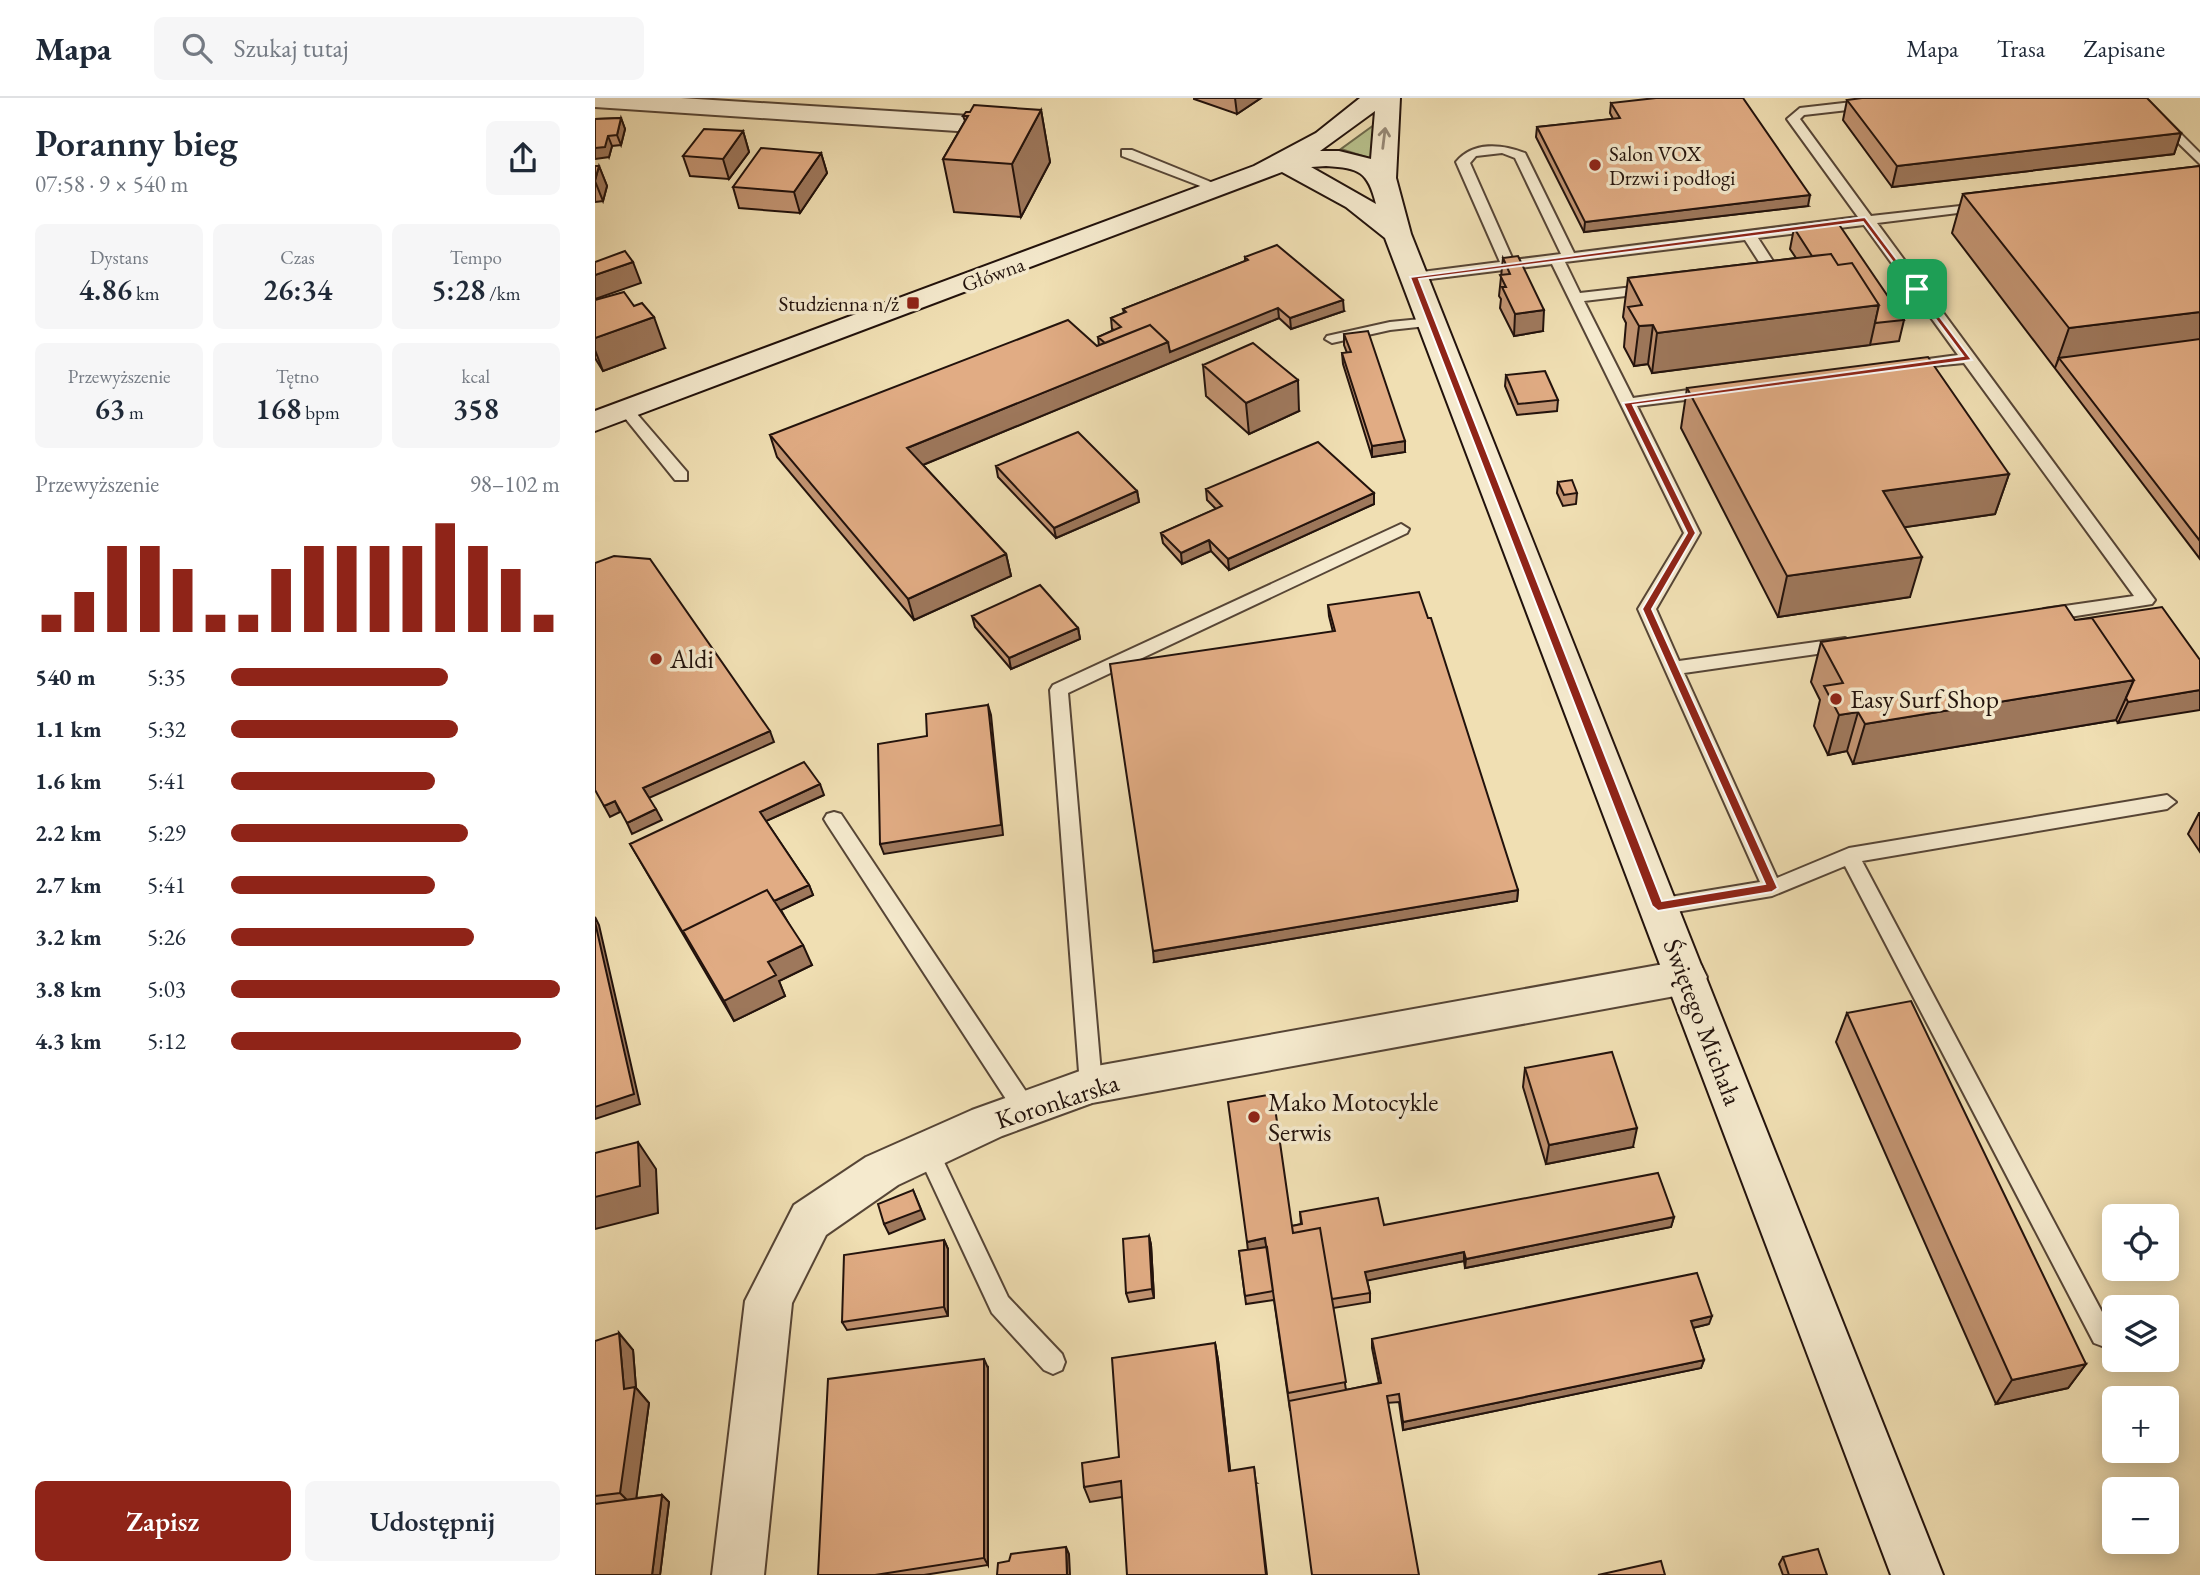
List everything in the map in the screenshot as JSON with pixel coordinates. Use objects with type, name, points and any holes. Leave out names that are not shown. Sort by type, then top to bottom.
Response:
[{"type":"street","name":"Główna","points":[[595,422],[1221,189],[1284,163],[1339,129],[1376,98]]},
{"type":"street","name":"Świętego Michała","points":[[1388,98],[1383,178],[1397,234],[1917,1575]]},
{"type":"street","points":[[595,100],[1022,127]]},
{"type":"street","points":[[1284,163],[1335,158],[1366,164],[1383,178]]},
{"type":"street","points":[[1284,163],[1355,201],[1397,234]]},
{"type":"street","name":"Koronkarska","points":[[739,1575],[769,1301],[810,1220],[882,1171],[927,1150],[1091,1085],[1686,977]]},
{"type":"lane","points":[[2138,98],[2200,160]]},
{"type":"lane","points":[[1889,102],[1800,112],[1794,119],[2146,600],[2024,618]]},
{"type":"lane","points":[[1509,266],[1464,162],[1472,153],[1503,149],[1520,156],[1563,259],[1575,298],[1692,533],[1647,609],[1772,888]]},
{"type":"lane","points":[[1127,153],[1221,189]]},
{"type":"lane","points":[[1414,277],[1751,236],[1865,219],[1999,205]]},
{"type":"lane","points":[[1736,279],[1763,276],[1771,270],[1751,236]]},
{"type":"lane","points":[[1575,298],[1669,287]]},
{"type":"lane","points":[[1332,339],[1390,326],[1431,322]]},
{"type":"lane","points":[[1887,369],[1969,358]]},
{"type":"lane","points":[[1627,403],[1723,391]]},
{"type":"lane","points":[[626,410],[681,476]]},
{"type":"lane","points":[[1091,1085],[1059,690],[1401,529]]},
{"type":"lane","points":[[1674,668],[1863,641]]},
{"type":"lane","points":[[1658,906],[1772,888],[1849,856],[2167,802]]},
{"type":"lane","points":[[834,819],[1025,1110]]},
{"type":"lane","points":[[1849,856],[2102,1335]]},
{"type":"lane","points":[[927,1150],[1000,1305],[1053,1362]]},
{"type":"green space","points":[[1378,122],[1375,160],[1341,149]]},
{"type":"building","points":[[1656,98],[1743,98],[1810,195],[1585,222],[1537,127],[1620,118],[1611,103]]},
{"type":"building","points":[[2147,98],[2181,133],[1897,166],[1847,100]]},
{"type":"building","points":[[974,105],[1041,110],[1012,164],[943,159],[968,116],[963,116],[970,112]]},
{"type":"building","points":[[621,118],[617,135],[608,136],[605,147],[595,148],[595,119]]},
{"type":"building","points":[[704,129],[743,131],[723,159],[683,156]]},
{"type":"building","points":[[761,148],[821,153],[794,192],[733,187]]},
{"type":"building","points":[[2200,166],[2200,312],[2069,328],[1963,194]]},
{"type":"building","points":[[1838,223],[1904,320],[1875,323],[1879,305],[1852,263],[1838,265],[1831,254],[1812,256],[1794,228]]},
{"type":"building","points":[[1277,245],[1343,300],[1290,318],[1278,308],[1170,352],[1168,342],[1150,325],[1105,343],[1098,337],[1121,327],[1111,318],[1126,312],[1123,309],[1248,260],[1245,257]]},
{"type":"building","points":[[625,251],[633,262],[595,275],[595,262]]},
{"type":"building","points":[[1831,254],[1838,265],[1852,263],[1879,305],[1657,333],[1653,325],[1639,326],[1628,307],[1642,305],[1628,278]]},
{"type":"building","points":[[1518,256],[1544,310],[1515,314],[1502,287],[1506,287],[1500,275],[1510,274],[1503,258]]},
{"type":"building","points":[[624,292],[634,306],[642,303],[654,317],[595,338],[595,300]]},
{"type":"building","points":[[1068,320],[1097,346],[1150,325],[1168,342],[907,448],[1006,554],[908,599],[770,435]]},
{"type":"building","points":[[1368,331],[1405,441],[1372,446],[1342,353],[1351,352],[1344,334]]},
{"type":"building","points":[[2200,339],[2200,541],[2059,358]]},
{"type":"building","points":[[1253,343],[1298,380],[1246,403],[1203,365]]},
{"type":"building","points":[[1928,357],[2009,474],[1883,491],[1922,557],[1787,576],[1687,388]]},
{"type":"building","points":[[1545,371],[1558,400],[1518,404],[1506,375]]},
{"type":"building","points":[[1078,432],[1137,491],[1054,528],[996,466]]},
{"type":"building","points":[[1318,442],[1374,493],[1228,559],[1209,540],[1181,553],[1161,533],[1222,506],[1206,489]]},
{"type":"building","points":[[1572,480],[1577,493],[1564,495],[1558,482]]},
{"type":"building","name":"Aldi","points":[[614,556],[650,559],[770,731],[643,788],[656,809],[627,823],[615,801],[604,806],[595,790],[595,563]]},
{"type":"building","points":[[1040,585],[1078,628],[1009,658],[972,616]]},
{"type":"building","points":[[1419,592],[1428,618],[1431,618],[1518,890],[1153,951],[1110,664],[1335,631],[1328,605]]},
{"type":"building","points":[[2065,605],[2075,620],[2092,618],[2134,680],[1865,724],[1858,712],[1839,715],[1824,686],[1843,683],[1821,642]]},
{"type":"building","points":[[2162,607],[2200,660],[2200,690],[2128,702],[2126,698],[2134,680],[2092,618],[2075,620]]},
{"type":"building","points":[[988,705],[1001,825],[880,844],[878,744],[927,736],[926,714]]},
{"type":"building","points":[[804,762],[820,784],[760,812],[809,885],[774,901],[767,890],[683,931],[688,941],[630,844]]},
{"type":"building","points":[[767,890],[803,945],[768,962],[776,975],[724,1001],[683,931]]},
{"type":"building","points":[[595,922],[634,1094],[595,1107]]},
{"type":"building","points":[[1911,1001],[2086,1364],[2012,1380],[1847,1013]]},
{"type":"building","points":[[1612,1052],[1637,1128],[1549,1145],[1525,1068]]},
{"type":"building","points":[[1273,1094],[1293,1233],[1320,1228],[1346,1382],[1288,1393],[1265,1238],[1247,1242],[1228,1102]]},
{"type":"building","points":[[638,1142],[640,1186],[595,1197],[595,1153]]},
{"type":"building","points":[[1658,1173],[1674,1217],[1466,1259],[1464,1252],[1365,1272],[1370,1293],[1332,1299],[1320,1228],[1293,1233],[1292,1226],[1302,1224],[1300,1212],[1378,1198],[1384,1225]]},
{"type":"building","points":[[913,1190],[921,1210],[884,1224],[878,1204]]},
{"type":"building","points":[[1149,1236],[1152,1289],[1126,1293],[1123,1239]]},
{"type":"building","points":[[944,1240],[944,1307],[842,1322],[844,1255]]},
{"type":"building","points":[[1267,1247],[1273,1291],[1245,1296],[1239,1251]]},
{"type":"building","points":[[1697,1273],[1712,1316],[1691,1321],[1704,1360],[1403,1422],[1399,1394],[1387,1396],[1419,1575],[1312,1575],[1289,1401],[1381,1383],[1372,1339]]},
{"type":"building","points":[[619,1333],[624,1389],[635,1387],[620,1493],[595,1496],[595,1341]]},
{"type":"building","points":[[1215,1343],[1229,1471],[1254,1467],[1266,1575],[1127,1575],[1121,1481],[1084,1487],[1082,1463],[1119,1457],[1112,1358]]},
{"type":"building","points":[[984,1359],[984,1558],[875,1575],[818,1575],[828,1379]]},
{"type":"building","points":[[662,1495],[652,1575],[595,1575],[595,1504]]},
{"type":"building","points":[[1066,1547],[1067,1575],[997,1575],[998,1563],[1009,1561],[1011,1554]]},
{"type":"building","points":[[1818,1549],[1827,1575],[1789,1575],[1783,1557]]},
{"type":"building","points":[[1661,1561],[1665,1575],[1598,1575]]},
{"type":"place","name":"Salon VOX Drzwi i podłogi","points":[[1595,165]]},
{"type":"place","name":"Studzienna n/ż","points":[[913,303]]},
{"type":"place","name":"Aldi","points":[[656,659]]},
{"type":"place","name":"Easy Surf Shop","points":[[1836,699]]},
{"type":"place","name":"Mako Motocykle Serwis","points":[[1254,1117]]},
{"type":"route","points":[[1865,219],[1917,289],[1969,358],[1627,403],[1692,533],[1647,609],[1772,888],[1658,906],[1414,277],[1751,236],[1865,219]]}]
